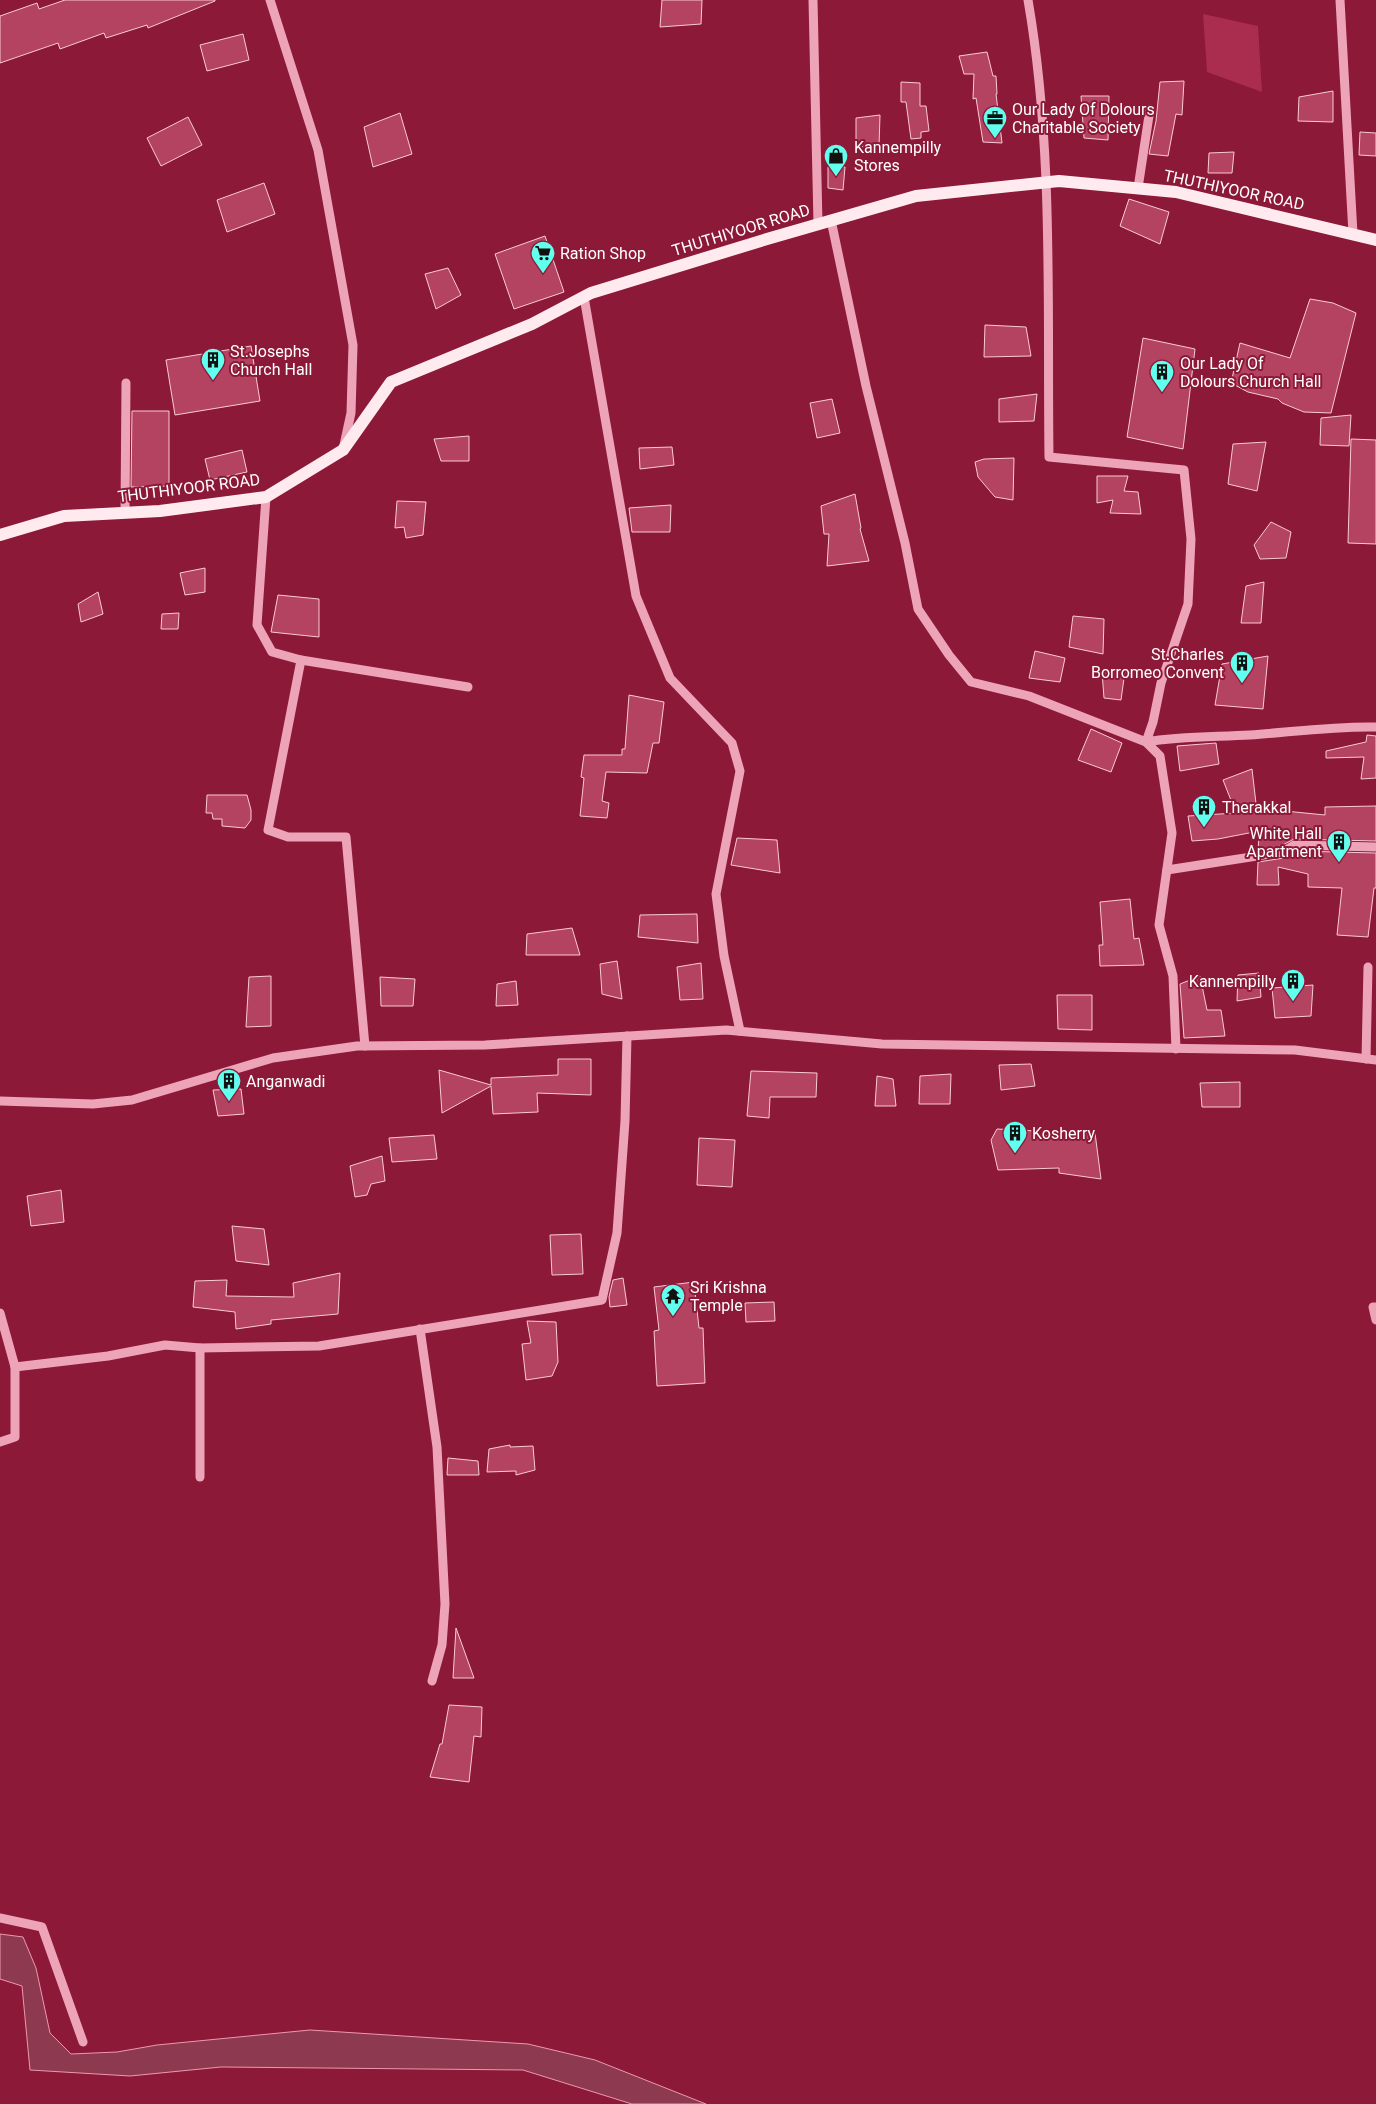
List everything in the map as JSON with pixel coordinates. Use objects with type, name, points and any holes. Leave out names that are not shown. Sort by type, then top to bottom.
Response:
[{"type":"main road","name":"THUTHIYOOR ROAD","points":[[0,535],[64,516],[160,511],[266,497],[343,450],[392,382],[532,324],[584,297],[831,220],[916,196],[1059,181],[1138,188],[1176,192],[1376,240]]},
{"type":"street","points":[[270,0],[318,150],[352,345],[351,413],[343,450]]},
{"type":"street","points":[[813,0],[818,224]]},
{"type":"street","points":[[1028,0],[1038,58],[1046,182],[1049,457],[1184,470],[1191,539],[1188,604],[1161,683],[1153,722],[1146,742]]},
{"type":"street","points":[[1340,0],[1353,234]]},
{"type":"street","points":[[1138,188],[1150,109]]},
{"type":"street","points":[[831,220],[866,386],[905,543],[918,609],[949,655],[972,682],[1029,696],[1146,742],[1160,756],[1172,833],[1159,925],[1173,976],[1176,1049]]},
{"type":"street","points":[[584,297],[636,596],[670,678],[732,743],[740,771],[716,894],[724,956],[740,1032]]},
{"type":"street","points":[[125,513],[126,383]]},
{"type":"street","points":[[266,497],[257,624],[272,652],[301,660],[468,687]]},
{"type":"street","points":[[301,660],[268,830],[288,837],[346,837],[365,1046]]},
{"type":"street","points":[[1146,742],[1167,738],[1250,735],[1350,726],[1376,727]]},
{"type":"street","points":[[1167,870],[1283,852],[1294,845],[1376,848]]},
{"type":"street","points":[[0,1101],[93,1104],[132,1100],[272,1058],[365,1046],[485,1045],[726,1030],[882,1044],[1295,1050],[1371,1059],[1372,1000],[1368,967]]},
{"type":"street","points":[[15,1367],[108,1356],[165,1345],[200,1348],[319,1346],[602,1300],[617,1233],[625,1121],[627,1036]]},
{"type":"street","points":[[1376,1307],[1373,1307],[1376,1320]]},
{"type":"street","points":[[0,1313],[15,1367],[15,1437],[0,1442]]},
{"type":"street","points":[[420,1329],[437,1447],[445,1604],[442,1645],[432,1681]]},
{"type":"street","points":[[200,1348],[200,1477]]},
{"type":"street","points":[[0,1918],[42,1927],[83,2042]]},
{"type":"shaded area","points":[[1203,14],[1258,26],[1262,92],[1207,72]]},
{"type":"shaded area","points":[[0,1934],[23,1937],[36,1968],[50,2033],[71,2054],[117,2052],[157,2045],[310,2030],[528,2044],[595,2060],[706,2104],[632,2104],[523,2070],[221,2067],[130,2076],[30,2070],[22,1986],[0,1979]]},
{"type":"building","points":[[65,0],[215,1],[148,28],[147,25],[106,38],[104,33],[60,49],[58,43],[0,63],[0,16],[37,3],[39,9]]},
{"type":"building","points":[[662,0],[702,0],[701,24],[660,27]]},
{"type":"building","points":[[243,34],[249,60],[207,71],[200,45]]},
{"type":"building","points":[[987,52],[993,76],[996,76],[996,94],[1002,143],[983,142],[976,98],[973,99],[974,74],[964,74],[959,56]]},
{"type":"building","points":[[1184,81],[1182,115],[1176,114],[1168,156],[1149,154],[1156,121],[1160,82]]},
{"type":"building","points":[[901,82],[920,83],[920,106],[926,106],[929,131],[921,132],[921,138],[911,139],[906,102],[901,102]]},
{"type":"building","points":[[1333,91],[1333,122],[1298,121],[1299,97]]},
{"type":"building","points":[[1081,96],[1109,96],[1108,140],[1084,138]]},
{"type":"building","points":[[400,113],[412,154],[373,167],[364,127]]},
{"type":"building","points":[[880,115],[879,146],[856,147],[856,118]]},
{"type":"building","points":[[188,117],[202,145],[161,166],[147,138]]},
{"type":"building","points":[[1360,132],[1376,133],[1376,156],[1359,155]]},
{"type":"building","points":[[1234,152],[1232,173],[1208,173],[1209,153]]},
{"type":"building","name":"Kannempilly Stores","points":[[828,167],[845,167],[843,190],[828,188]]},
{"type":"building","points":[[264,183],[275,214],[227,232],[217,200]]},
{"type":"building","points":[[1129,199],[1169,212],[1160,244],[1120,226]]},
{"type":"building","points":[[545,236],[564,292],[514,309],[495,254]]},
{"type":"building","points":[[448,268],[461,295],[436,309],[425,274]]},
{"type":"building","points":[[1310,299],[1333,303],[1356,313],[1331,413],[1304,412],[1282,403],[1278,399],[1248,392],[1231,383],[1240,343],[1290,358]]},
{"type":"building","points":[[985,325],[1026,327],[1031,356],[984,357]]},
{"type":"building","name":"Our Lady Of Dolours Church Hall","points":[[1143,338],[1195,349],[1183,449],[1127,437]]},
{"type":"building","name":"St.Josephs Church Hall","points":[[251,346],[260,401],[175,415],[166,360]]},
{"type":"building","points":[[1037,394],[1034,421],[999,422],[999,399]]},
{"type":"building","points":[[832,399],[840,433],[817,438],[810,403]]},
{"type":"building","points":[[132,411],[169,411],[169,486],[131,487]]},
{"type":"building","points":[[1351,415],[1349,446],[1320,445],[1321,418]]},
{"type":"building","points":[[469,436],[469,461],[441,461],[434,439]]},
{"type":"building","points":[[1351,439],[1376,440],[1376,544],[1348,543]]},
{"type":"building","points":[[1266,442],[1257,491],[1228,484],[1233,444]]},
{"type":"building","points":[[672,447],[674,465],[640,469],[639,448]]},
{"type":"building","points":[[242,450],[247,472],[210,480],[205,459]]},
{"type":"building","points":[[1014,458],[1013,500],[995,497],[978,477],[975,462],[984,459]]},
{"type":"building","points":[[1097,476],[1128,476],[1124,491],[1138,492],[1141,514],[1110,513],[1113,500],[1097,503]]},
{"type":"building","points":[[855,494],[860,529],[869,561],[827,566],[829,534],[824,534],[821,506]]},
{"type":"building","points":[[397,501],[426,502],[423,535],[406,538],[404,527],[395,528]]},
{"type":"building","points":[[671,505],[670,532],[632,532],[629,508]]},
{"type":"building","points":[[1271,522],[1291,532],[1286,558],[1260,559],[1254,545]]},
{"type":"building","points":[[205,568],[205,592],[185,595],[180,573]]},
{"type":"building","points":[[1264,582],[1261,623],[1241,623],[1246,586]]},
{"type":"building","points":[[98,592],[103,614],[81,622],[78,604]]},
{"type":"building","points":[[278,595],[319,599],[319,637],[271,632]]},
{"type":"building","points":[[179,613],[178,629],[161,629],[162,614]]},
{"type":"building","points":[[1073,616],[1104,619],[1103,654],[1069,647]]},
{"type":"building","points":[[1035,651],[1065,658],[1060,682],[1029,678]]},
{"type":"building","name":"St.Charles Borromeo Convent","points":[[1268,656],[1263,709],[1215,705],[1222,664]]},
{"type":"building","points":[[1125,671],[1121,700],[1104,698],[1102,672]]},
{"type":"building","points":[[629,695],[664,702],[659,743],[653,743],[647,773],[606,772],[602,801],[609,803],[607,818],[580,816],[584,778],[581,777],[584,755],[622,755],[622,749],[625,749]]},
{"type":"building","points":[[1091,729],[1122,743],[1111,772],[1078,760]]},
{"type":"building","points":[[1367,735],[1376,736],[1376,778],[1361,779],[1364,757],[1326,758],[1326,751],[1366,742]]},
{"type":"building","points":[[1216,743],[1219,764],[1180,771],[1177,746]]},
{"type":"building","points":[[1252,769],[1257,812],[1285,811],[1325,815],[1325,807],[1376,806],[1376,841],[1294,839],[1281,846],[1258,850],[1259,837],[1254,837],[1254,832],[1218,839],[1192,841],[1188,816],[1236,813],[1223,780]]},
{"type":"building","points":[[207,795],[247,795],[251,810],[251,820],[245,828],[222,826],[222,819],[213,819],[212,813],[206,813]]},
{"type":"building","points":[[737,838],[777,840],[780,873],[731,865]]},
{"type":"building","points":[[1296,851],[1376,853],[1376,888],[1374,888],[1368,937],[1337,935],[1342,888],[1308,887],[1308,874],[1278,867],[1279,885],[1257,885],[1258,862],[1284,858]]},
{"type":"building","points":[[1130,899],[1134,939],[1139,938],[1144,965],[1100,966],[1099,945],[1103,945],[1100,902]]},
{"type":"building","points":[[697,914],[698,943],[638,937],[640,915]]},
{"type":"building","points":[[572,928],[580,955],[526,955],[527,934]]},
{"type":"building","points":[[617,961],[622,999],[602,994],[600,964]]},
{"type":"building","points":[[701,963],[703,999],[680,1000],[677,967]]},
{"type":"building","name":"Kannempilly","points":[[1259,973],[1261,997],[1237,1001],[1238,975]]},
{"type":"building","points":[[271,976],[271,1026],[246,1027],[249,977]]},
{"type":"building","points":[[1200,976],[1207,1010],[1221,1010],[1225,1036],[1184,1038],[1180,984]]},
{"type":"building","points":[[380,977],[415,979],[413,1006],[381,1006]]},
{"type":"building","points":[[516,981],[518,1005],[496,1006],[497,984]]},
{"type":"building","name":"Kannempilly","points":[[1313,985],[1311,1016],[1275,1018],[1272,988]]},
{"type":"building","points":[[1057,995],[1092,995],[1092,1030],[1058,1029]]},
{"type":"building","points":[[558,1059],[591,1059],[591,1095],[537,1093],[538,1112],[493,1114],[491,1086],[442,1113],[439,1070],[491,1085],[491,1078],[558,1075]]},
{"type":"building","points":[[1031,1064],[1035,1086],[1001,1090],[999,1065]]},
{"type":"building","points":[[751,1071],[817,1073],[816,1097],[770,1097],[769,1118],[747,1116]]},
{"type":"building","points":[[951,1074],[950,1104],[919,1104],[920,1076]]},
{"type":"building","points":[[877,1076],[893,1079],[896,1106],[875,1106]]},
{"type":"building","points":[[1240,1082],[1240,1107],[1202,1107],[1200,1083]]},
{"type":"building","name":"Anganwadi","points":[[241,1089],[244,1114],[218,1116],[213,1090]]},
{"type":"building","points":[[997,1129],[1037,1131],[1037,1136],[1095,1133],[1101,1179],[1059,1173],[1059,1168],[998,1170],[991,1140]]},
{"type":"building","points":[[434,1135],[437,1159],[392,1162],[389,1138]]},
{"type":"building","points":[[699,1138],[735,1140],[732,1187],[697,1185]]},
{"type":"building","points":[[382,1156],[385,1181],[371,1184],[367,1195],[355,1197],[350,1166]]},
{"type":"building","points":[[61,1190],[64,1222],[31,1226],[27,1196]]},
{"type":"building","points":[[232,1226],[264,1229],[269,1265],[236,1261]]},
{"type":"building","points":[[581,1234],[583,1274],[552,1275],[550,1235]]},
{"type":"building","points":[[340,1273],[338,1314],[271,1320],[271,1324],[236,1329],[235,1312],[193,1307],[195,1281],[227,1280],[226,1296],[294,1297],[293,1283]]},
{"type":"building","points":[[623,1278],[627,1305],[610,1307],[609,1297],[613,1280]]},
{"type":"building","points":[[694,1282],[699,1328],[703,1328],[705,1383],[657,1386],[654,1331],[659,1330],[654,1287]]},
{"type":"building","points":[[774,1302],[775,1321],[746,1322],[745,1303]]},
{"type":"building","points":[[527,1321],[556,1322],[558,1362],[552,1376],[526,1380],[522,1344],[531,1343]]},
{"type":"building","points":[[510,1445],[510,1447],[533,1446],[535,1470],[516,1475],[516,1471],[487,1472],[489,1449]]},
{"type":"building","points":[[448,1458],[478,1461],[479,1475],[447,1475]]},
{"type":"building","points":[[456,1628],[474,1678],[453,1678]]},
{"type":"building","points":[[449,1705],[482,1707],[481,1737],[474,1736],[469,1782],[430,1777],[440,1744],[442,1744]]},
{"type":"place","name":"Our Lady Of Dolours Charitable Society","points":[[995,139]]},
{"type":"place","name":"Kannempilly Stores","points":[[836,177]]},
{"type":"place","name":"Ration Shop","points":[[543,274]]},
{"type":"place","name":"St.Josephs Church Hall","points":[[213,381]]},
{"type":"place","name":"Our Lady Of Dolours Church Hall","points":[[1162,393]]},
{"type":"place","name":"St.Charles Borromeo Convent","points":[[1242,684]]},
{"type":"place","name":"Therakkal","points":[[1204,828]]},
{"type":"place","name":"White Hall Apartment","points":[[1339,863]]},
{"type":"place","name":"Kannempilly","points":[[1293,1002]]},
{"type":"place","name":"Anganwadi","points":[[229,1102]]},
{"type":"place","name":"Kosherry","points":[[1015,1154]]},
{"type":"place","name":"Sri Krishna Temple","points":[[673,1317]]}]
